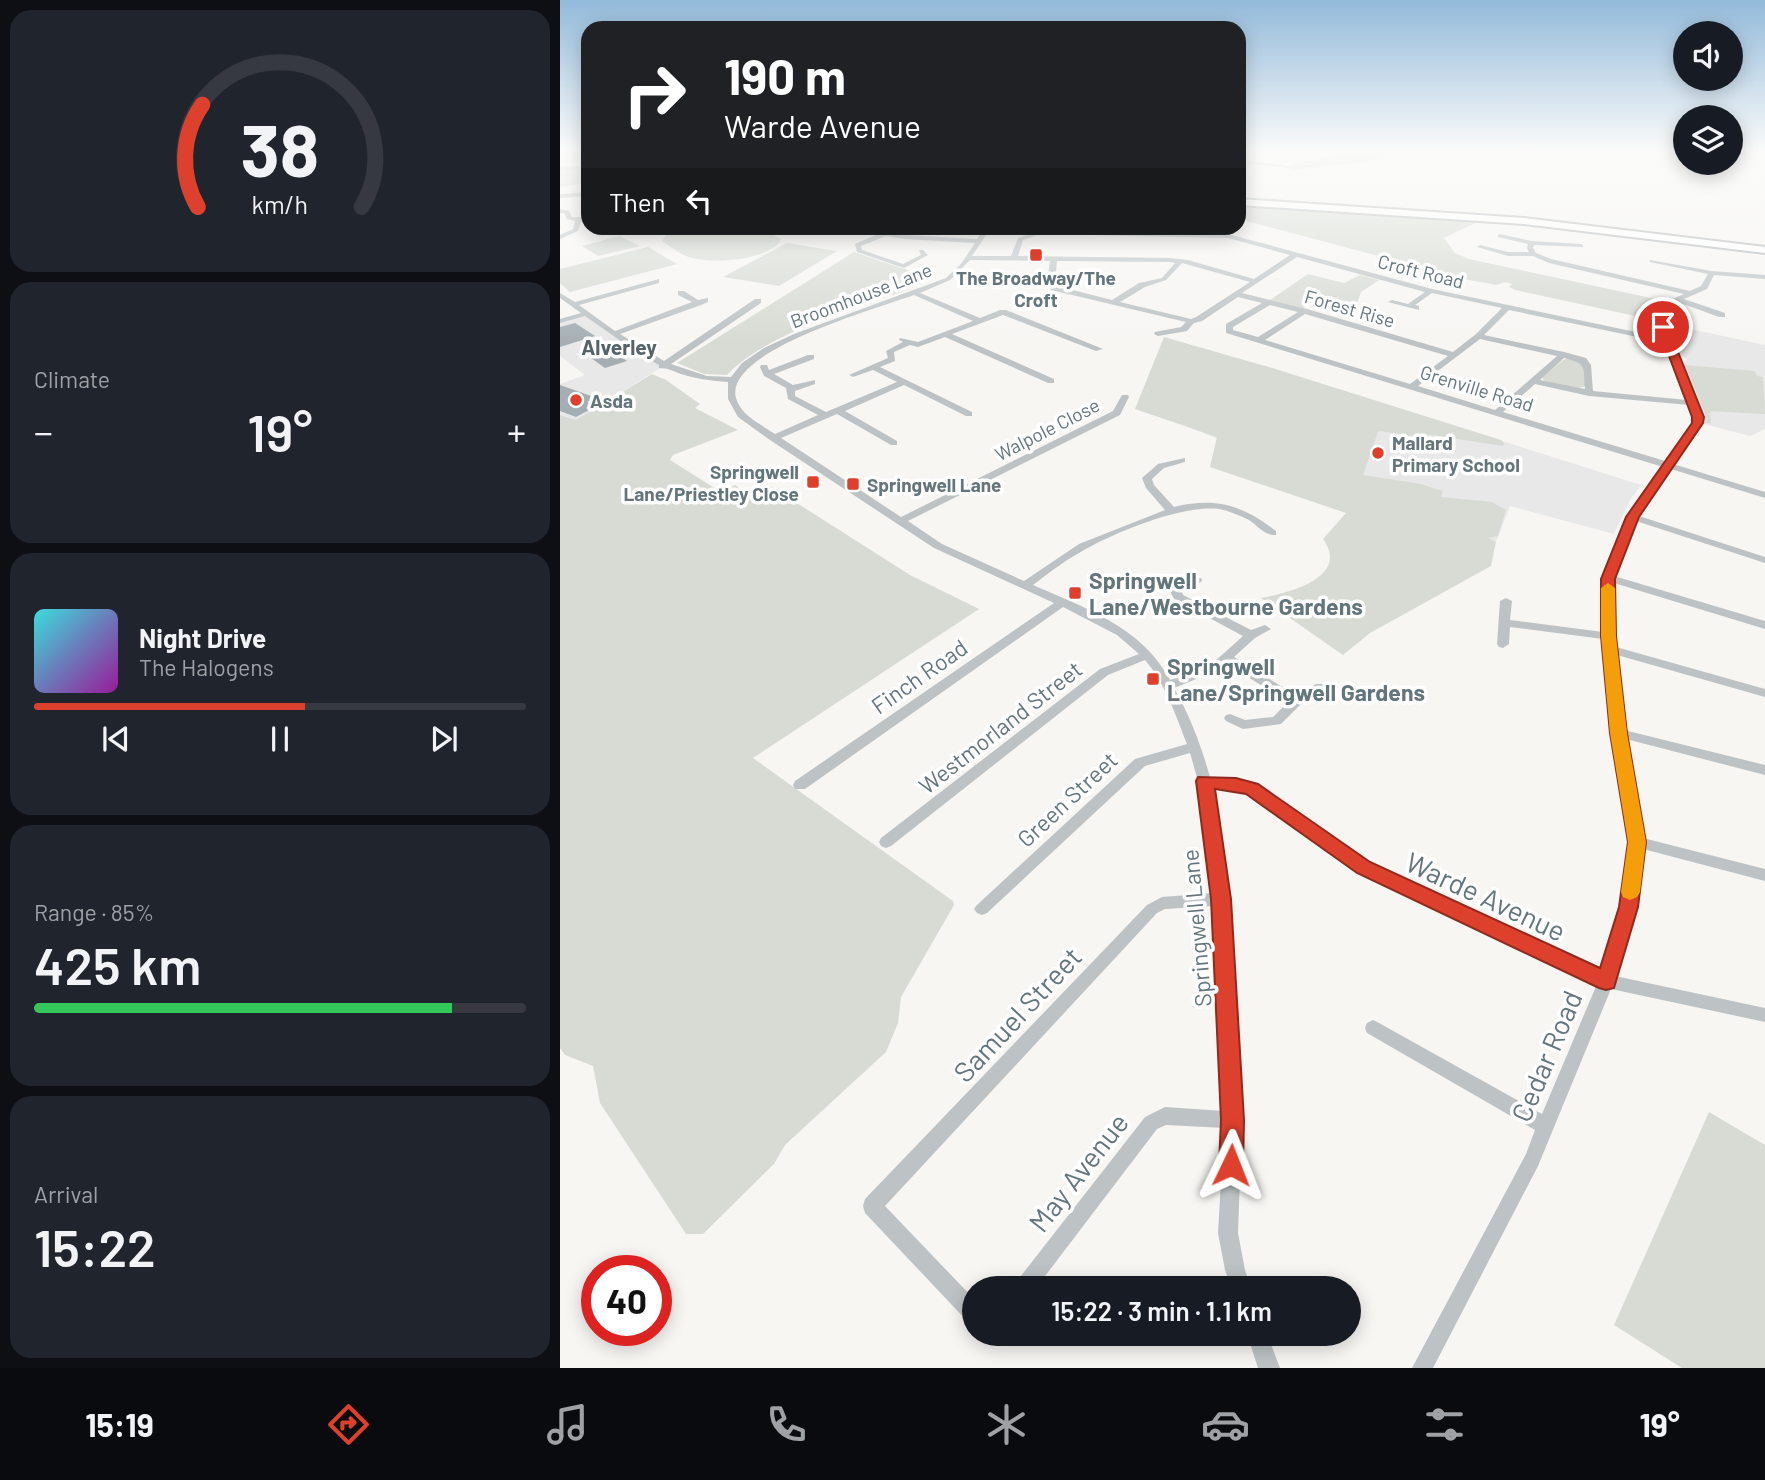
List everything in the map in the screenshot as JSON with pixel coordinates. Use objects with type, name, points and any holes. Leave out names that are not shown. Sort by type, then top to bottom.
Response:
[{"type":"highway","points":[[1432,214],[1510,219],[1765,248]]},
{"type":"street","points":[[568,214],[569,218],[581,220]]},
{"type":"street","points":[[560,237],[576,230],[578,220]]},
{"type":"street","points":[[883,235],[857,245],[859,251],[904,266],[925,255],[921,251]]},
{"type":"street","points":[[899,235],[978,241]]},
{"type":"street","name":"Broomhouse Lane","points":[[733,380],[750,360],[780,343],[948,279],[968,258],[983,235]]},
{"type":"street","name":"Croft Road","points":[[1014,258],[1020,239],[1029,235]]},
{"type":"street","name":"Croft Road","points":[[1215,235],[1228,236],[1431,291],[1669,341]]},
{"type":"street","points":[[1500,236],[1532,243],[1585,246]]},
{"type":"street","points":[[1532,243],[1530,248],[1534,254]]},
{"type":"street","points":[[1480,247],[1515,255],[1534,254],[1557,263],[1690,293]]},
{"type":"street","points":[[1054,258],[1051,286],[1191,321],[1199,319],[1295,255]]},
{"type":"street","points":[[968,258],[1180,261],[1254,281]]},
{"type":"street","points":[[1112,303],[1142,285],[1164,279],[1180,261]]},
{"type":"street","points":[[1652,261],[1712,273],[1765,277]]},
{"type":"street","points":[[1677,299],[1707,285],[1712,273]]},
{"type":"street","points":[[574,304],[656,281]]},
{"type":"street","points":[[1392,302],[1413,307],[1431,291]]},
{"type":"street","points":[[681,293],[701,301]]},
{"type":"street","points":[[914,293],[978,320]]},
{"type":"street","name":"Forest Rise","points":[[1236,294],[1454,355]]},
{"type":"street","points":[[560,295],[662,366],[692,376],[733,380]]},
{"type":"street","points":[[1677,299],[1725,317]]},
{"type":"street","name":"Cedar Road","points":[[1422,1368],[1532,1160],[1606,981],[1628,907],[1637,842],[1618,733],[1610,643],[1608,579],[1633,517],[1697,423],[1693,403],[1658,312],[1661,307],[1677,299]]},
{"type":"street","points":[[616,333],[701,301]]},
{"type":"street","points":[[662,366],[758,301]]},
{"type":"street","name":"Grenville Road","points":[[1269,302],[1228,329],[1232,333],[1258,341],[1764,493]]},
{"type":"street","points":[[1411,387],[1479,336],[1507,307]]},
{"type":"street","points":[[1258,341],[1304,311]]},
{"type":"street","points":[[560,321],[587,313]]},
{"type":"street","points":[[853,375],[892,359],[890,351],[906,342],[918,345],[997,313],[1010,313],[1099,349]]},
{"type":"street","points":[[1158,334],[1181,331],[1191,321]]},
{"type":"street","points":[[945,334],[1051,381]]},
{"type":"street","points":[[1479,336],[1586,362],[1589,393]]},
{"type":"street","points":[[790,352],[808,358],[766,370],[791,389]]},
{"type":"street","points":[[1497,413],[1564,355]]},
{"type":"street","points":[[874,367],[970,414]]},
{"type":"street","name":"Springwell Lane","points":[[733,380],[731,398],[741,415],[938,545],[1121,632],[1147,655],[1167,686],[1195,747],[1205,781],[1221,899],[1233,1120],[1228,1233],[1237,1276]]},
{"type":"street","points":[[1534,381],[1589,393],[1693,403]]},
{"type":"street","points":[[791,389],[812,382]]},
{"type":"street","points":[[774,438],[904,382]]},
{"type":"street","points":[[791,389],[791,397],[826,416]]},
{"type":"street","name":"Walpole Close","points":[[901,521],[1117,413],[1125,397]]},
{"type":"street","points":[[839,411],[894,443]]},
{"type":"street","points":[[1171,510],[1149,486],[1147,478],[1161,466],[1182,460]]},
{"type":"street","points":[[1025,585],[1084,546],[1189,505],[1228,507],[1255,519],[1272,533]]},
{"type":"street","points":[[1633,517],[1765,559]]},
{"type":"street","points":[[1608,579],[1765,625]]},
{"type":"street","points":[[1197,580],[1179,588],[1176,591],[1178,597],[1251,635]]},
{"type":"street","points":[[1503,644],[1506,601]]},
{"type":"street","name":"Finch Road","points":[[800,785],[1062,602]]},
{"type":"street","points":[[1505,623],[1610,643],[1765,693]]},
{"type":"street","points":[[1167,686],[1206,672],[1228,659],[1251,635],[1265,629]]},
{"type":"street","name":"Westmorland Street","points":[[886,842],[1104,673],[1147,655]]},
{"type":"street","points":[[1228,659],[1297,702]]},
{"type":"street","points":[[1230,718],[1243,725],[1277,721],[1297,702],[1320,687]]},
{"type":"street","points":[[1618,733],[1765,769]]},
{"type":"street","name":"Green Street","points":[[982,909],[1140,762],[1195,747]]},
{"type":"street","name":"Warde Avenue","points":[[1205,781],[1236,784],[1252,789],[1364,867],[1606,981],[1765,1016]]},
{"type":"street","points":[[1637,842],[1765,875]]},
{"type":"street","name":"Samuel Street","points":[[962,1301],[872,1206],[1152,909],[1162,903],[1221,899]]},
{"type":"street","points":[[1373,1028],[1546,1126]]},
{"type":"street","name":"May Avenue","points":[[1033,1276],[1150,1123],[1166,1116],[1233,1120]]},
{"type":"street","points":[[1261,1346],[1269,1368]]},
{"type":"shaded area","points":[[1246,214],[1356,214],[1477,222],[1444,238],[1455,253],[1469,259],[1665,301],[1653,310],[1654,320],[1515,290],[1509,287],[1512,284],[1505,282],[1497,285],[1246,221]]},
{"type":"shaded area","points":[[666,235],[774,235],[781,239],[765,252],[722,260],[695,259],[662,241]]},
{"type":"shaded area","points":[[619,236],[640,246],[598,256],[582,246]]},
{"type":"shaded area","points":[[787,243],[837,251],[779,286],[723,277]]},
{"type":"shaded area","points":[[648,247],[677,264],[570,292],[560,283],[560,269]]},
{"type":"shaded area","points":[[854,252],[931,278],[914,287],[789,334],[745,359],[727,375],[704,374],[677,363]]},
{"type":"shaded area","points":[[1308,274],[1344,283],[1360,275],[1379,280],[1361,292],[1357,303],[1320,297],[1303,308],[1270,300]]},
{"type":"shaded area","points":[[582,313],[662,367],[576,420],[560,415],[560,384],[585,375],[560,356],[560,320]]},
{"type":"shaded area","points":[[1667,324],[1765,345],[1765,429],[1750,436],[1704,424],[1704,416],[1683,362],[1687,359],[1681,356]]},
{"type":"shaded area","points":[[1164,337],[1501,440],[1503,446],[1425,434],[1408,436],[1381,431],[1378,432],[1363,475],[1421,484],[1443,491],[1441,497],[1492,502],[1506,510],[1498,536],[1488,538],[1496,542],[1491,566],[1370,633],[1343,655],[1261,598],[1299,587],[1323,573],[1329,564],[1329,553],[1323,539],[1346,513],[1210,467],[1217,437],[1135,409]]},
{"type":"shaded area","name":"Mallard Primary School","points":[[1219,354],[1272,368],[1641,485],[1630,500],[1614,534],[1510,506],[1496,542],[1385,502],[1258,483],[1210,467],[1218,439],[1189,427]]},
{"type":"shaded area","points":[[1569,358],[1584,364],[1586,386],[1564,387],[1543,380],[1543,377],[1563,360]]},
{"type":"shaded area","points":[[1685,365],[1754,371],[1757,376],[1763,377],[1765,414],[1710,411],[1711,423],[1705,423],[1705,413]]},
{"type":"shaded area","points":[[652,374],[666,380],[700,404],[695,408],[738,430],[673,455],[670,460],[721,492],[735,485],[748,494],[767,484],[910,575],[979,609],[753,758],[953,901],[954,905],[901,997],[898,1023],[886,1052],[785,1145],[774,1164],[703,1234],[686,1234],[600,1103],[593,1066],[565,1055],[560,1048],[560,415],[576,420]]},
{"type":"shaded area","points":[[1709,1112],[1765,1145],[1765,1368],[1682,1368],[1614,1325]]},
{"type":"building","points":[[575,323],[595,336],[560,347],[560,327]]},
{"type":"building","points":[[613,351],[627,361],[605,368],[591,358]]},
{"type":"building","name":"Asda","points":[[560,385],[597,398],[587,402],[594,404],[586,408],[591,409],[576,417],[560,411]]},
{"type":"slow traffic","points":[[1608,588],[1609,636],[1618,733],[1637,842],[1630,892]]},
{"type":"place","name":"The Broadway/The Croft","points":[[1036,255]]},
{"type":"place","name":"Asda","points":[[576,400]]},
{"type":"place","name":"Mallard Primary School","points":[[1378,453]]},
{"type":"place","name":"Springwell Lane/Priestley Close","points":[[813,482]]},
{"type":"place","name":"Springwell Lane","points":[[853,484]]},
{"type":"place","name":"Springwell Lane/Westbourne Gardens","points":[[1075,593]]},
{"type":"place","name":"Springwell Lane/Springwell Gardens","points":[[1153,679]]},
{"type":"district","name":"Alverley","points":[[619,346]]},
{"type":"route","points":[[1231,1165],[1233,1120],[1221,899],[1205,781],[1236,784],[1252,789],[1364,867],[1606,981],[1628,907],[1637,842],[1618,733],[1609,636],[1608,579],[1640,504],[1669,465],[1697,423],[1698,417],[1663,327]]}]
